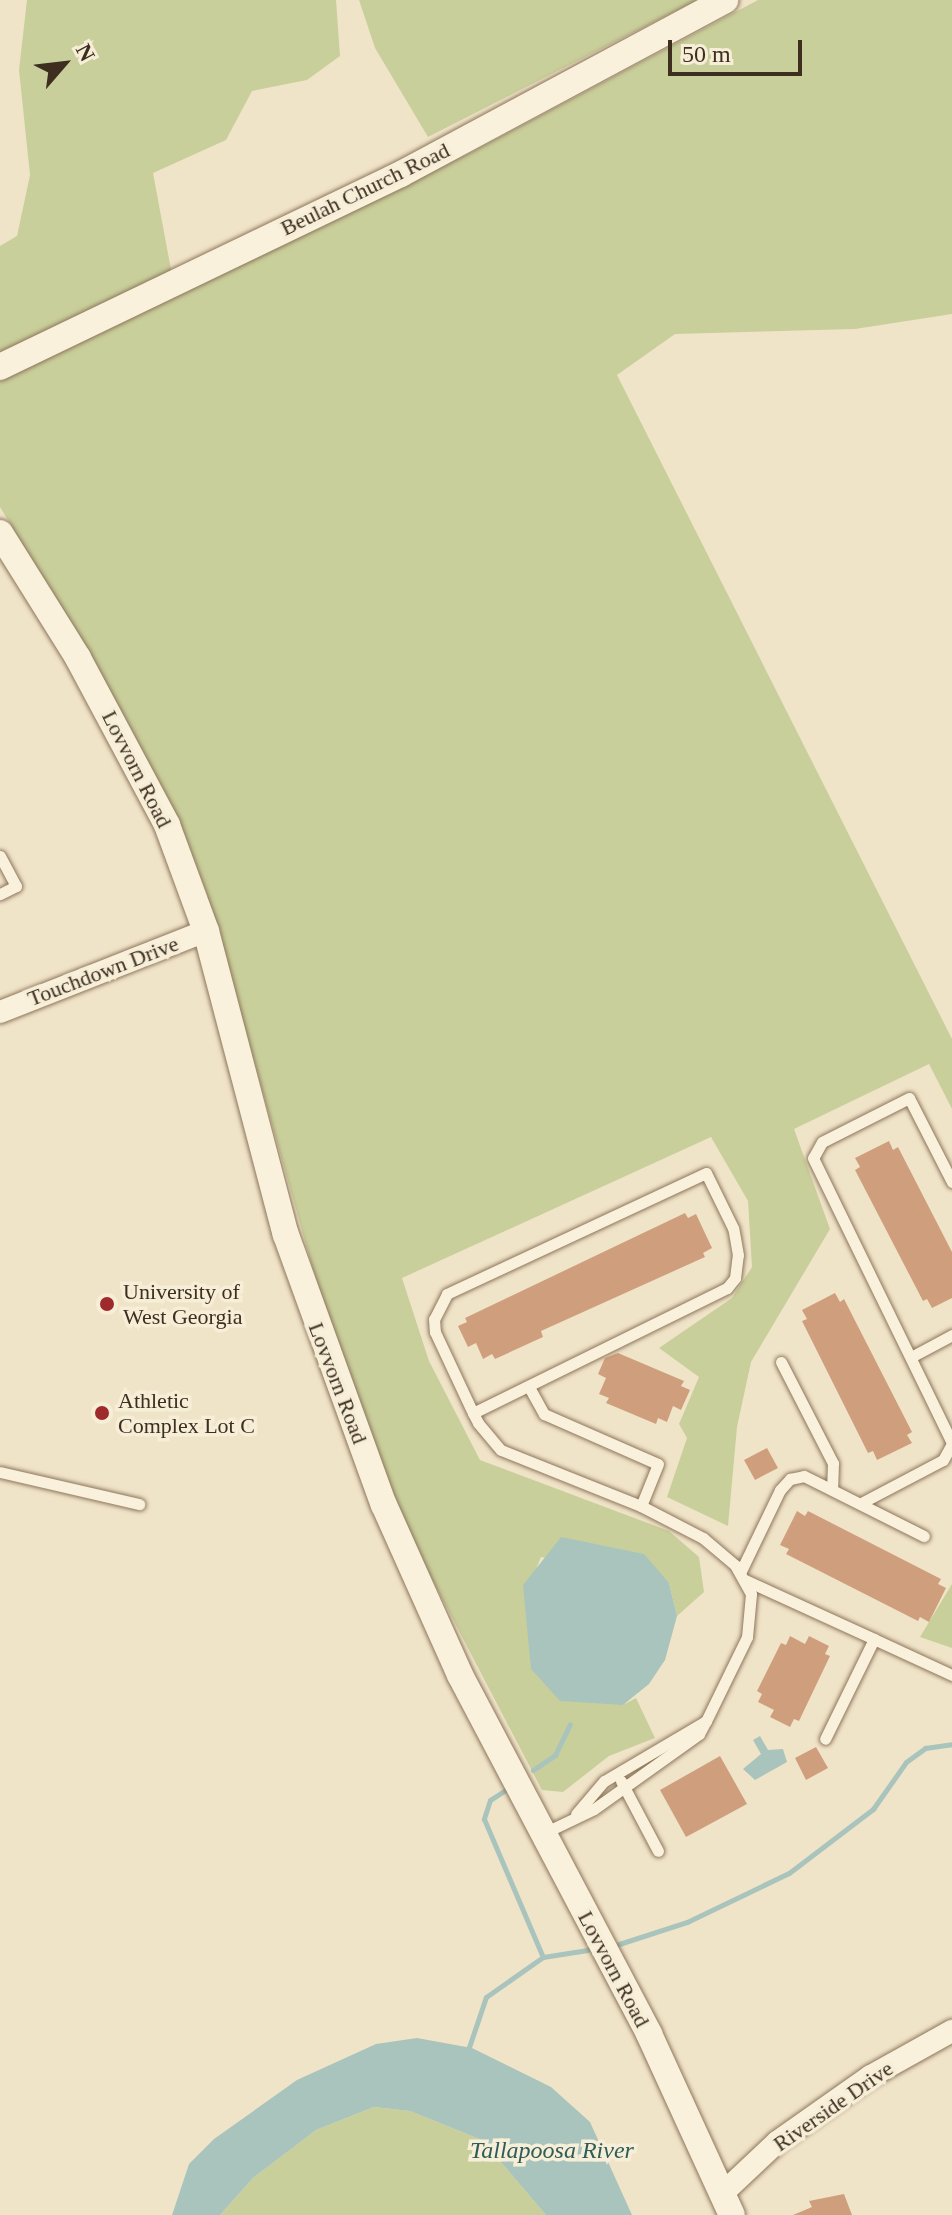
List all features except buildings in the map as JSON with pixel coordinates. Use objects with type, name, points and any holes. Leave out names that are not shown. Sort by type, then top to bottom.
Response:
[{"type":"street","name":"Beulah Church Road","points":[[0,367],[401,174],[725,0]]},
{"type":"street","name":"Lovvorn Road","points":[[0,533],[144,777],[206,931],[286,1235],[318,1332],[384,1505],[441,1632],[542,1834],[649,2034],[728,2204]]},
{"type":"street","name":"Touchdown Drive","points":[[0,1012],[206,931]]},
{"type":"street","name":"Riverside Drive","points":[[728,2204],[777,2142],[871,2076],[952,2031]]},
{"type":"lane","points":[[0,856],[16,886],[0,894]]},
{"type":"lane","points":[[863,1502],[943,1460],[952,1444],[819,1177],[815,1151],[909,1098],[952,1182]]},
{"type":"lane","points":[[473,1413],[727,1288],[735,1278],[738,1255],[733,1228],[706,1173],[440,1300],[435,1332],[473,1413],[487,1439],[501,1450],[641,1506],[703,1538],[742,1576],[952,1675]]},
{"type":"lane","points":[[911,1357],[952,1335]]},
{"type":"lane","points":[[781,1362],[833,1463],[832,1486]]},
{"type":"lane","points":[[529,1387],[544,1414],[658,1464],[641,1506]]},
{"type":"lane","points":[[0,1472],[139,1504]]},
{"type":"lane","points":[[542,1834],[576,1814],[594,1809],[699,1734],[747,1637],[751,1604],[742,1576],[790,1479],[804,1476],[832,1486],[924,1536]]},
{"type":"lane","points":[[825,1739],[874,1639]]},
{"type":"lane","points":[[576,1814],[616,1773],[706,1721]]},
{"type":"lane","points":[[616,1773],[658,1851]]},
{"type":"green space","points":[[27,0],[336,0],[340,56],[307,80],[252,91],[226,140],[153,173],[172,275],[0,357],[0,246],[17,236],[30,175],[19,70]]},
{"type":"green space","points":[[359,0],[697,0],[428,137],[375,48]]},
{"type":"green space","points":[[758,0],[952,0],[952,314],[855,329],[675,334],[617,375],[952,1039],[952,1109],[929,1064],[794,1129],[830,1229],[751,1362],[737,1427],[728,1526],[667,1497],[687,1438],[679,1424],[699,1377],[659,1348],[732,1298],[752,1267],[748,1201],[711,1137],[402,1278],[429,1361],[480,1460],[669,1531],[699,1557],[704,1592],[677,1616],[669,1583],[541,1557],[531,1582],[623,1705],[636,1698],[655,1738],[609,1756],[563,1792],[542,1790],[408,1533],[346,1386],[206,891],[177,819],[102,676],[0,507],[0,381],[470,153]]},
{"type":"green space","points":[[952,1584],[952,1648],[920,1637]]},
{"type":"green space","points":[[374,2107],[410,2111],[482,2140],[546,2215],[220,2215],[253,2178],[316,2130]]},
{"type":"water","points":[[561,1537],[644,1554],[669,1583],[677,1616],[665,1660],[649,1684],[623,1705],[560,1701],[531,1669],[523,1585]]},
{"type":"water","points":[[760,1736],[768,1750],[783,1749],[787,1762],[755,1780],[743,1769],[761,1754],[753,1740]]},
{"type":"water","name":"Tallapoosa River","points":[[417,2038],[472,2048],[551,2087],[590,2122],[632,2215],[546,2215],[482,2140],[410,2111],[374,2107],[316,2130],[253,2178],[220,2215],[172,2215],[189,2164],[214,2139],[297,2080],[376,2044]]},
{"type":"waterway","points":[[533,1770],[555,1755],[570,1724]]},
{"type":"waterway","points":[[619,1944],[687,1922],[789,1873],[873,1809],[906,1762],[925,1748],[952,1744]]},
{"type":"waterway","points":[[507,1789],[490,1800],[484,1819],[543,1957]]},
{"type":"waterway","points":[[467,2053],[486,1997],[543,1957],[587,1950]]},
{"type":"place","name":"University of West Georgia","points":[[107,1304]]},
{"type":"place","name":"Athletic Complex Lot C","points":[[102,1413]]}]
